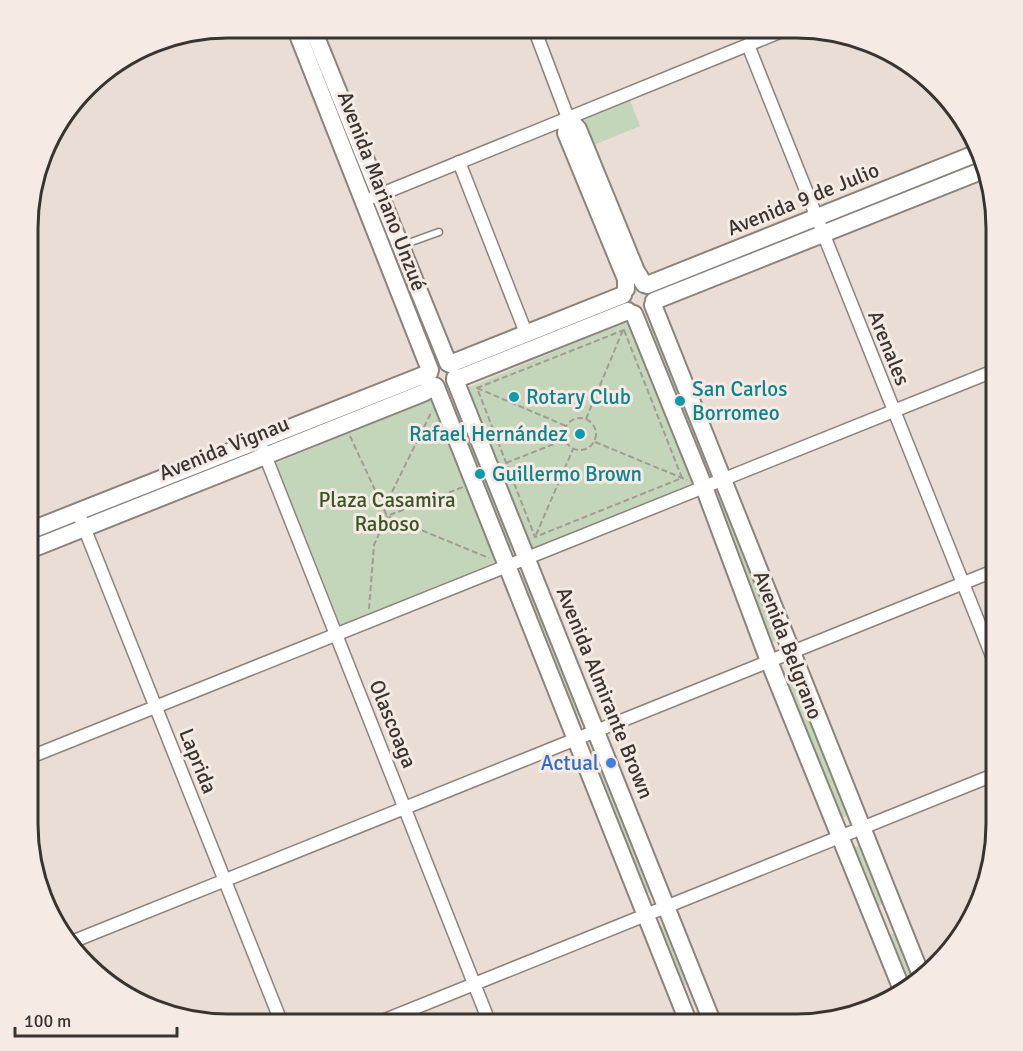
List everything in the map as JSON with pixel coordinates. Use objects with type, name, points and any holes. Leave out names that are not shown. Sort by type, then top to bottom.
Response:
[{"type":"main road","name":"Avenida Mariano Unzué","points":[[299,38],[434,383]]},
{"type":"main road","name":"Avenida Mariano Unzué","points":[[316,38],[452,371]]},
{"type":"main road","points":[[568,118],[578,129],[626,279],[623,304],[631,313]]},
{"type":"main road","name":"Avenida 9 de Julio","points":[[645,284],[971,156]]},
{"type":"main road","name":"Avenida 9 de Julio","points":[[653,303],[977,173]]},
{"type":"main road","points":[[602,206],[636,271],[653,293],[653,303],[643,314],[631,313],[462,377],[452,371],[437,363],[434,383],[445,388],[452,371],[526,333],[624,292],[632,284],[645,284]]},
{"type":"main road","name":"Avenida Belgrano","points":[[653,303],[918,968]]},
{"type":"main road","name":"Avenida Belgrano","points":[[631,313],[704,487],[769,661],[899,982]]},
{"type":"main road","name":"Avenida Almirante Brown","points":[[452,371],[709,1013]]},
{"type":"main road","name":"Avenida Almirante Brown","points":[[434,383],[685,1013]]},
{"type":"main road","name":"Avenida Vignau","points":[[38,546],[423,393],[434,383]]},
{"type":"main road","name":"Avenida Vignau","points":[[38,528],[259,440],[434,383]]},
{"type":"street","points":[[538,38],[568,118]]},
{"type":"street","points":[[362,201],[764,38]]},
{"type":"street","name":"Arenales","points":[[748,45],[985,639]]},
{"type":"street","points":[[459,162],[526,333]]},
{"type":"street","points":[[38,754],[985,374]]},
{"type":"street","name":"Olascoaga","points":[[259,440],[486,1013]]},
{"type":"street","name":"Laprida","points":[[78,512],[278,1013]]},
{"type":"street","points":[[77,940],[985,575]]},
{"type":"street","points":[[402,1013],[985,778]]},
{"type":"lane","points":[[382,253],[439,232]]},
{"type":"path","points":[[624,330],[682,478]]},
{"type":"path","points":[[477,388],[624,330]]},
{"type":"path","points":[[585,419],[624,330]]},
{"type":"path","points":[[384,508],[434,383]]},
{"type":"path","points":[[477,388],[566,426]]},
{"type":"path","points":[[477,388],[536,537]]},
{"type":"path","points":[[574,419],[590,421],[596,431],[595,442],[583,451],[573,449],[564,440],[566,426],[574,419]]},
{"type":"path","points":[[345,424],[387,516],[374,545],[367,622]]},
{"type":"path","points":[[506,463],[564,440]]},
{"type":"path","points":[[595,442],[704,487]]},
{"type":"path","points":[[536,537],[573,449]]},
{"type":"path","points":[[536,537],[682,478]]},
{"type":"path","points":[[387,516],[474,483]]},
{"type":"path","points":[[387,516],[508,566]]},
{"type":"green space","points":[[629,98],[640,126],[594,145],[583,117]]},
{"type":"green space","points":[[973,161],[975,166],[976,170],[841,222],[838,214]]},
{"type":"green space","points":[[398,258],[436,355],[434,356],[395,259]]},
{"type":"green space","points":[[630,320],[700,483],[529,552],[465,389]]},
{"type":"green space","points":[[655,326],[713,468],[704,472],[646,330]]},
{"type":"green space","name":"Plaza Casamira Raboso","points":[[433,399],[498,562],[341,626],[276,463]]},
{"type":"green space","points":[[458,402],[516,544],[506,548],[448,406]]},
{"type":"green space","points":[[723,497],[781,639],[771,643],[713,501]]},
{"type":"green space","points":[[527,572],[585,713],[575,717],[517,576]]},
{"type":"green space","points":[[794,673],[852,814],[842,818],[784,677]]},
{"type":"green space","points":[[595,749],[653,891],[643,895],[586,753]]},
{"type":"green space","points":[[862,844],[885,903],[876,907],[852,848]]},
{"type":"green space","points":[[667,924],[690,983],[680,987],[657,928]]},
{"type":"green space","points":[[897,932],[913,973],[904,979],[887,936]]},
{"type":"place","name":"Rotary Club","points":[[514,397]]},
{"type":"place","name":"San Carlos Borromeo","points":[[680,401]]},
{"type":"place","name":"Rafael Hernández","points":[[580,434]]},
{"type":"place","name":"Guillermo Brown","points":[[480,474]]},
{"type":"place","name":"Actual","points":[[611,763]]}]
